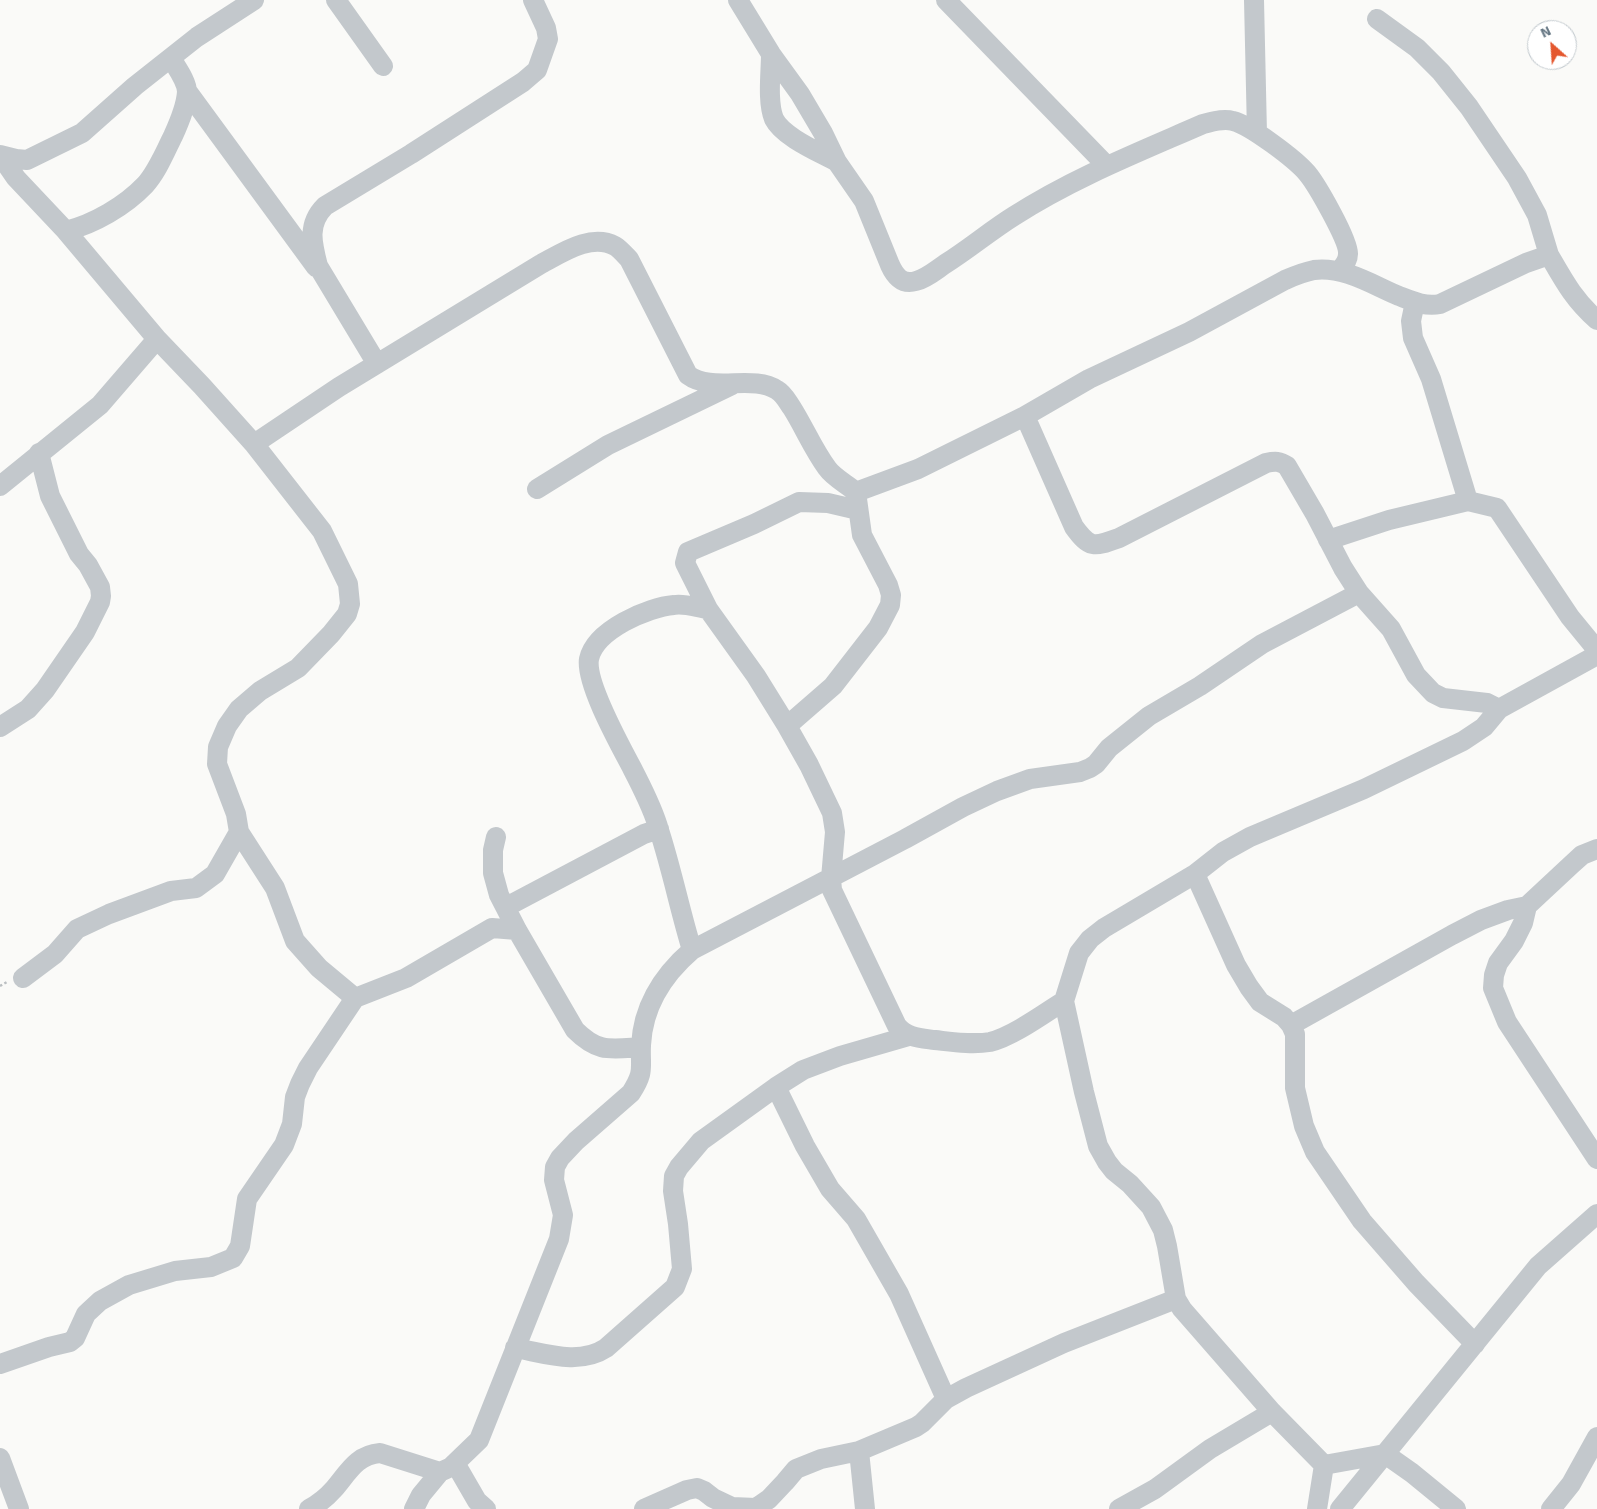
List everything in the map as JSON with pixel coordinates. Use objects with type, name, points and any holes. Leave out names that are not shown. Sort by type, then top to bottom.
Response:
[{"type":"street","points":[[0,155],[27,160],[82,133],[135,86],[234,5],[254,0]]},
{"type":"street","points":[[336,0],[383,66]]},
{"type":"street","points":[[323,277],[314,252],[312,224],[324,206],[451,129],[523,82],[537,70],[548,39],[543,22],[532,0]]},
{"type":"street","points":[[738,0],[771,54],[812,114],[837,162],[864,202],[894,275],[901,280],[914,282],[926,276],[968,249],[1013,216],[1055,191],[1202,124],[1232,120],[1257,133],[1281,150],[1307,172],[1317,186],[1337,224],[1348,253],[1346,264],[1339,271]]},
{"type":"street","points":[[946,0],[1107,166]]},
{"type":"street","points":[[1254,0],[1257,133]]},
{"type":"street","points":[[1377,19],[1417,48],[1441,72],[1468,107],[1517,178],[1537,215],[1549,255],[1572,294],[1583,308],[1597,320]]},
{"type":"street","points":[[771,54],[770,96],[773,117],[778,125],[794,138],[837,162]]},
{"type":"street","points":[[171,58],[183,79],[187,91],[323,277],[351,319],[377,364]]},
{"type":"street","points":[[66,231],[81,227],[102,216],[125,202],[145,185],[163,157],[177,126],[187,91]]},
{"type":"street","points":[[0,155],[16,178],[66,231],[157,339],[254,444],[322,531],[348,584],[350,604],[347,614],[332,634],[298,668],[260,691],[239,709],[227,726],[218,747],[217,764],[236,814],[239,832],[275,888],[295,940],[319,968],[355,998]]},
{"type":"street","points":[[254,444],[306,408],[541,264],[573,247],[591,242],[603,242],[616,246],[630,259],[688,375],[696,381],[770,386],[783,394],[805,428],[827,468],[857,501],[862,535],[888,585],[891,595],[890,605],[878,628],[833,686],[787,726]]},
{"type":"street","points":[[909,1036],[897,1026],[834,897],[831,878],[835,832],[832,813],[809,765],[787,726],[756,676],[708,610],[685,563],[688,552],[754,524],[799,502],[857,501],[1025,416],[1089,379],[1189,332],[1301,273],[1315,270],[1339,271],[1415,302],[1430,306],[1440,304],[1526,263],[1549,255]]},
{"type":"street","points":[[1415,302],[1411,321],[1414,338],[1431,379],[1468,502]]},
{"type":"street","points":[[0,486],[100,405],[157,339]]},
{"type":"street","points":[[537,489],[608,445],[736,383]]},
{"type":"street","points":[[1025,416],[1074,527],[1082,539],[1090,545],[1101,544],[1119,538],[1266,463],[1275,461],[1288,466],[1343,568],[1359,593],[1391,629],[1416,675],[1432,693],[1443,698],[1487,703],[1499,709]]},
{"type":"street","points":[[0,727],[28,709],[46,690],[85,632],[100,602],[101,596],[100,588],[88,564],[79,554],[50,496],[39,453]]},
{"type":"street","points":[[1328,540],[1388,520],[1468,502],[1497,508],[1570,617],[1597,650]]},
{"type":"street","points":[[414,1509],[421,1495],[447,1467],[478,1440],[559,1239],[563,1215],[554,1180],[555,1167],[560,1158],[576,1141],[631,1093],[639,1079],[642,1067],[643,1023],[647,1009],[667,975],[692,950],[963,807],[997,791],[1030,779],[1080,772],[1090,768],[1096,764],[1108,748],[1149,716],[1200,686],[1262,644],[1359,593]]},
{"type":"street","points":[[692,950],[659,829],[648,801],[608,722],[593,681],[589,660],[593,650],[612,629],[655,608],[677,604],[708,610]]},
{"type":"street","points":[[1324,1465],[1272,1412],[1182,1309],[1176,1299],[1163,1230],[1151,1207],[1130,1184],[1114,1171],[1098,1146],[1064,1001],[1079,954],[1090,939],[1104,928],[1196,874],[1223,852],[1250,837],[1364,789],[1442,752],[1484,727],[1499,709],[1597,655]]},
{"type":"street","points":[[506,907],[644,834],[659,829]]},
{"type":"street","points":[[23,978],[56,954],[77,929],[108,914],[171,891],[196,888],[215,874],[239,832]]},
{"type":"street","points":[[496,837],[493,850],[493,873],[497,889],[517,930],[575,1030],[588,1043],[606,1048],[641,1047]]},
{"type":"street","points":[[1291,1025],[1481,920],[1508,910],[1527,906],[1582,856],[1597,849]]},
{"type":"street","points":[[1196,874],[1236,965],[1249,987],[1260,1002],[1284,1017],[1291,1025],[1295,1034],[1295,1088],[1304,1126],[1315,1152],[1362,1221],[1416,1283],[1475,1344]]},
{"type":"street","points":[[1527,906],[1523,923],[1514,941],[1498,962],[1493,988],[1508,1022],[1597,1159]]},
{"type":"street","points":[[0,1364],[49,1347],[70,1342],[75,1338],[86,1314],[100,1301],[129,1285],[175,1271],[211,1267],[233,1258],[240,1246],[247,1199],[284,1145],[292,1124],[295,1097],[300,1084],[308,1068],[355,998],[406,978],[492,928],[517,930]]},
{"type":"street","points":[[515,1348],[570,1357],[587,1357],[598,1353],[675,1287],[682,1269],[673,1191],[674,1176],[679,1167],[701,1141],[803,1070],[840,1056],[909,1036],[974,1043],[991,1042],[1011,1033],[1064,1001]]},
{"type":"street","points":[[776,1088],[805,1146],[830,1189],[856,1219],[899,1294],[946,1399]]},
{"type":"street","points":[[1340,1509],[1538,1266],[1597,1214]]},
{"type":"street","points":[[644,1509],[687,1490],[697,1488],[712,1498],[732,1507],[756,1508],[769,1499],[796,1468],[821,1458],[860,1451],[916,1427],[946,1399],[1064,1343],[1176,1299]]},
{"type":"street","points":[[1119,1509],[1155,1489],[1210,1450],[1272,1412]]},
{"type":"street","points":[[1551,1509],[1571,1484],[1597,1436]]},
{"type":"street","points":[[860,1451],[865,1509]]},
{"type":"street","points":[[309,1509],[334,1489],[358,1460],[371,1454],[380,1453],[447,1467],[486,1509]]},
{"type":"street","points":[[1324,1465],[1385,1454],[1412,1473],[1456,1509]]},
{"type":"street","points":[[0,1458],[19,1509]]},
{"type":"street","points":[[1317,1509],[1324,1465]]}]
